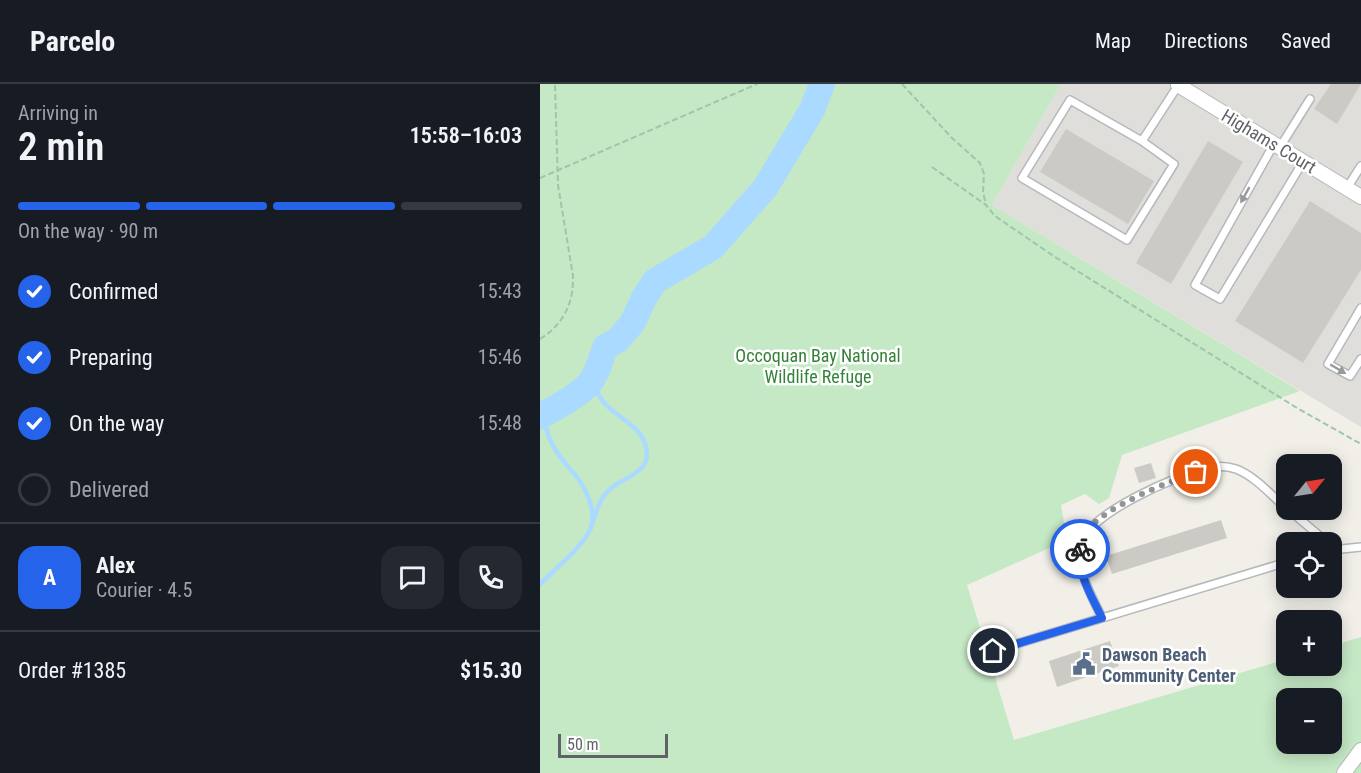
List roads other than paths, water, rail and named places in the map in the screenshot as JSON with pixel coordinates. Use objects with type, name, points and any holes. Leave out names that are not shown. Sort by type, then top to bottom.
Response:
[{"type":"street","name":"Highams Court","points":[[1178,85],[1361,197]]},
{"type":"street","points":[[1344,773],[1361,750]]},
{"type":"lane","points":[[1142,141],[1178,85]]},
{"type":"lane","points":[[1303,162],[1220,299],[1195,285],[1277,145],[1310,99]]},
{"type":"lane","points":[[1070,100],[1142,141],[1174,165],[1127,240],[1022,178],[1070,100]]},
{"type":"lane","points":[[1347,188],[1361,166]]},
{"type":"lane","points":[[1361,308],[1328,364],[1350,376],[1361,359]]},
{"type":"lane","points":[[1102,618],[1089,592],[1079,554],[1086,532],[1107,513],[1184,476],[1218,466],[1237,470],[1246,475],[1276,499]]},
{"type":"lane","points":[[1301,520],[1315,532]]},
{"type":"lane","points":[[1342,548],[1361,547]]},
{"type":"lane","points":[[993,651],[1276,565]]},
{"type":"waterway","points":[[540,416],[559,406],[588,385],[596,372],[605,347],[618,340],[633,322],[655,281],[713,247],[765,188],[812,110],[822,84]]},
{"type":"waterway","points":[[593,521],[604,495],[641,469],[647,456],[642,437],[635,428],[608,407],[601,398],[596,388],[594,374]]},
{"type":"waterway","points":[[540,584],[578,547],[592,524],[592,509],[587,494],[550,440],[545,420],[552,410]]},
{"type":"place","name":"Dawson Beach Community Center","points":[[1084,664]]},
{"type":"park label","name":"Occoquan Bay National Wildlife Refuge","points":[[818,365]]}]
